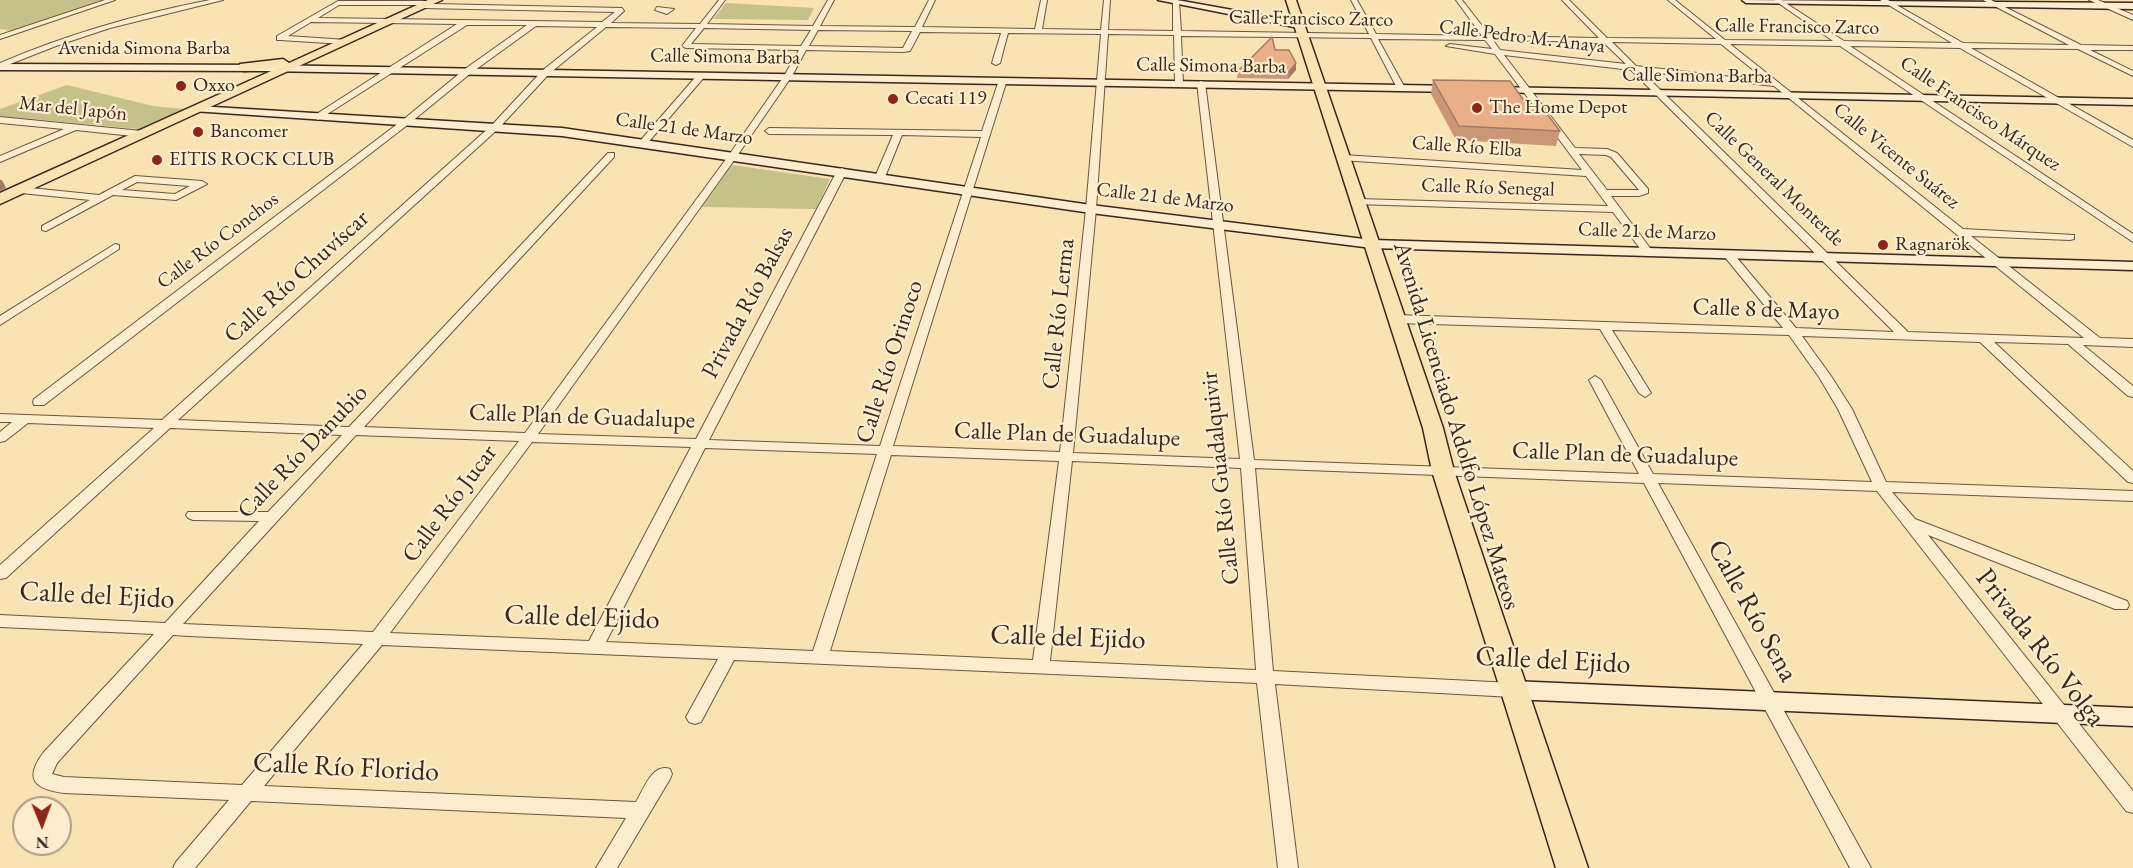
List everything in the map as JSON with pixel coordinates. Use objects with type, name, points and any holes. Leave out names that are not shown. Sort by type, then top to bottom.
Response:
[{"type":"main road","name":"Avenida Licenciado Adolfo López Mateos","points":[[1291,0],[1433,428],[1443,471],[1512,690],[1572,868]]},
{"type":"main road","points":[[0,199],[430,3]]},
{"type":"main road","points":[[248,68],[310,58]]},
{"type":"main road","points":[[248,68],[260,80]]},
{"type":"street","points":[[1,36],[112,0]]},
{"type":"street","points":[[2,68],[38,50],[134,18],[220,0]]},
{"type":"street","points":[[722,0],[686,45],[688,47],[903,50],[907,49],[932,0]]},
{"type":"street","name":"Calle Río Jucar","points":[[183,868],[376,640],[528,438],[732,157],[788,76],[831,0]]},
{"type":"street","points":[[1038,31],[1044,0]]},
{"type":"street","name":"Calle Río Lerma","points":[[1041,667],[1066,457],[1091,209],[1107,0]]},
{"type":"street","points":[[1162,0],[1301,30]]},
{"type":"street","points":[[1354,0],[1401,88]]},
{"type":"street","points":[[1459,0],[1648,252]]},
{"type":"street","name":"Calle General Monterde","points":[[1565,0],[1905,336]]},
{"type":"street","name":"Calle Vicente Suárez","points":[[1671,0],[2097,342]]},
{"type":"street","points":[[1746,0],[2133,6]]},
{"type":"street","name":"Calle Francisco Márquez","points":[[1778,0],[2133,239]]},
{"type":"street","points":[[2092,0],[2133,18]]},
{"type":"street","points":[[1885,1],[2133,144]]},
{"type":"street","points":[[344,42],[280,38],[340,2],[430,3]]},
{"type":"street","points":[[1176,2],[1179,83]]},
{"type":"street","points":[[1990,2],[2133,74]]},
{"type":"street","name":"Calle Río Chuvíscar","points":[[0,574],[495,127],[546,72],[622,10],[430,3]]},
{"type":"street","points":[[655,25],[668,12]]},
{"type":"street","name":"Calle Francisco Zarco","points":[[308,20],[1176,33],[1301,30],[1373,36],[1488,39],[2133,48]]},
{"type":"street","points":[[318,117],[466,22]]},
{"type":"street","name":"Calle Río Conchos","points":[[39,402],[407,121],[468,71],[535,23]]},
{"type":"street","points":[[996,63],[1005,30]]},
{"type":"street","name":"Calle Pedro M. Anaya","points":[[1373,36],[1775,84]]},
{"type":"street","name":"Avenida Simona Barba","points":[[2,68],[288,68]]},
{"type":"street","name":"Calle Simona Barba","points":[[288,68],[1100,81],[2133,102]]},
{"type":"street","points":[[643,143],[702,75]]},
{"type":"street","name":"Calle Río Orinoco","points":[[819,658],[1003,80]]},
{"type":"street","name":"Calle Río Guadalquivir","points":[[1202,83],[1248,464],[1264,676],[1288,868]]},
{"type":"street","name":"Calle 21 de Marzo","points":[[197,110],[562,132],[1091,209],[1372,244],[2133,266]]},
{"type":"street","name":"Mar del Japón","points":[[0,120],[142,134]]},
{"type":"street","points":[[0,126],[12,121]]},
{"type":"street","points":[[0,159],[75,127]]},
{"type":"street","points":[[769,131],[986,134]]},
{"type":"street","points":[[880,177],[899,132]]},
{"type":"street","points":[[1573,151],[1611,153],[1645,191],[1604,193]]},
{"type":"street","name":"Calle Río Danubio","points":[[50,783],[42,777],[43,768],[50,758],[611,155]]},
{"type":"street","name":"Calle Río Elba","points":[[1343,158],[1588,173]]},
{"type":"street","name":"Privada Río Balsas","points":[[594,648],[842,171]]},
{"type":"street","points":[[21,190],[107,195],[174,197],[202,184],[137,178],[107,195],[46,228]]},
{"type":"street","name":"Calle Río Senegal","points":[[1358,202],[1616,209]]},
{"type":"street","points":[[1960,232],[2070,237]]},
{"type":"street","points":[[0,321],[115,247]]},
{"type":"street","name":"Privada Río Volga","points":[[1728,254],[1793,332],[1825,376],[1845,409],[1881,487],[2133,805]]},
{"type":"street","name":"Calle 8 de Mayo","points":[[1397,319],[2133,343]]},
{"type":"street","points":[[1604,326],[1645,393]]},
{"type":"street","points":[[1983,338],[2133,479]]},
{"type":"street","points":[[2071,341],[2133,393]]},
{"type":"street","name":"Calle Río Sena","points":[[1595,380],[1860,868]]},
{"type":"street","name":"Calle Plan de Guadalupe","points":[[0,418],[2133,496]]},
{"type":"street","points":[[0,438],[25,419]]},
{"type":"street","points":[[193,515],[272,517]]},
{"type":"street","name":"Privada Río Volga","points":[[1908,522],[2121,605]]},
{"type":"street","name":"Calle del Ejido","points":[[0,621],[376,640],[1264,676],[1512,690],[2133,717]]},
{"type":"street","points":[[695,717],[729,654]]},
{"type":"street","points":[[606,868],[639,810],[663,774]]},
{"type":"street","name":"Calle Río Florido","points":[[50,783],[639,810]]},
{"type":"shaded area","points":[[0,0],[105,0],[11,31],[0,29]]},
{"type":"shaded area","points":[[726,3],[814,8],[808,20],[713,19]]},
{"type":"shaded area","points":[[67,85],[153,106],[184,109],[138,129],[0,116],[0,109]]},
{"type":"shaded area","points":[[732,165],[830,179],[816,209],[702,207]]},
{"type":"building","points":[[1272,37],[1275,50],[1289,50],[1296,63],[1289,72],[1238,71]]},
{"type":"building","points":[[1433,80],[1510,81],[1527,105],[1541,106],[1560,131],[1459,126]]},
{"type":"place","name":"Oxxo","points":[[181,86]]},
{"type":"place","name":"Cecati 119","points":[[893,99]]},
{"type":"place","name":"The Home Depot","points":[[1477,108]]},
{"type":"place","name":"Bancomer","points":[[198,132]]},
{"type":"place","name":"EITIS ROCK CLUB","points":[[157,160]]},
{"type":"place","name":"Ragnarök","points":[[1883,245]]}]
